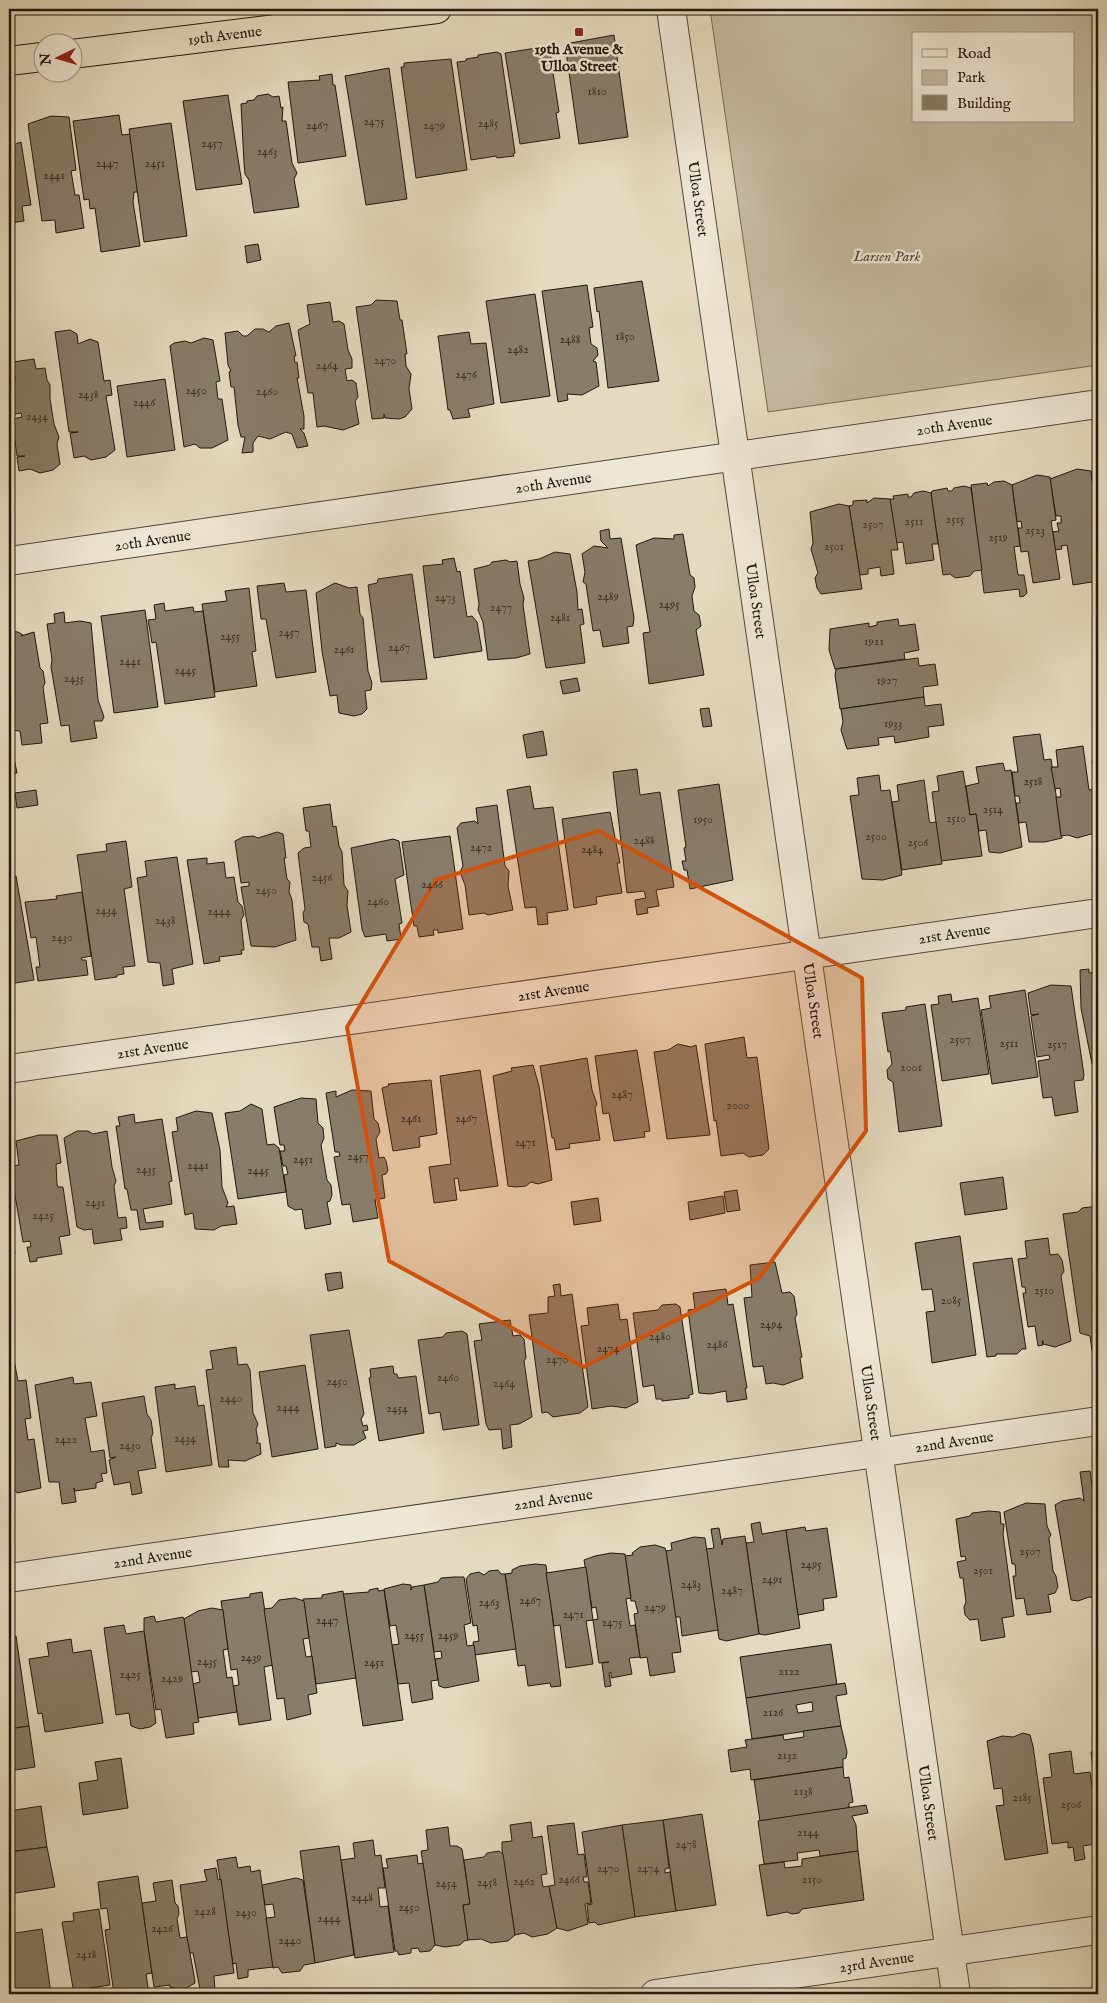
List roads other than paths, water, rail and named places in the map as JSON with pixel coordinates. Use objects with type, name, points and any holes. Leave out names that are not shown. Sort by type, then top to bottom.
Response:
[{"type":"highway","name":"19th Avenue","points":[[82,53],[437,9]]},
{"type":"highway","points":[[9,61],[32,58]]},
{"type":"street","name":"Ulloa Street","points":[[671,9],[956,1994]]},
{"type":"street","name":"20th Avenue","points":[[9,560],[1098,404]]},
{"type":"street","name":"21st Avenue","points":[[9,1069],[1098,913]]},
{"type":"street","name":"22nd Avenue","points":[[9,1578],[1098,1421]]},
{"type":"street","name":"23rd Avenue","points":[[655,1994],[1098,1930]]},
{"type":"place","name":"19th Avenue & Ulloa Street","points":[[579,32]]},
{"type":"park label","name":"Larsen Park","points":[[887,256]]}]
